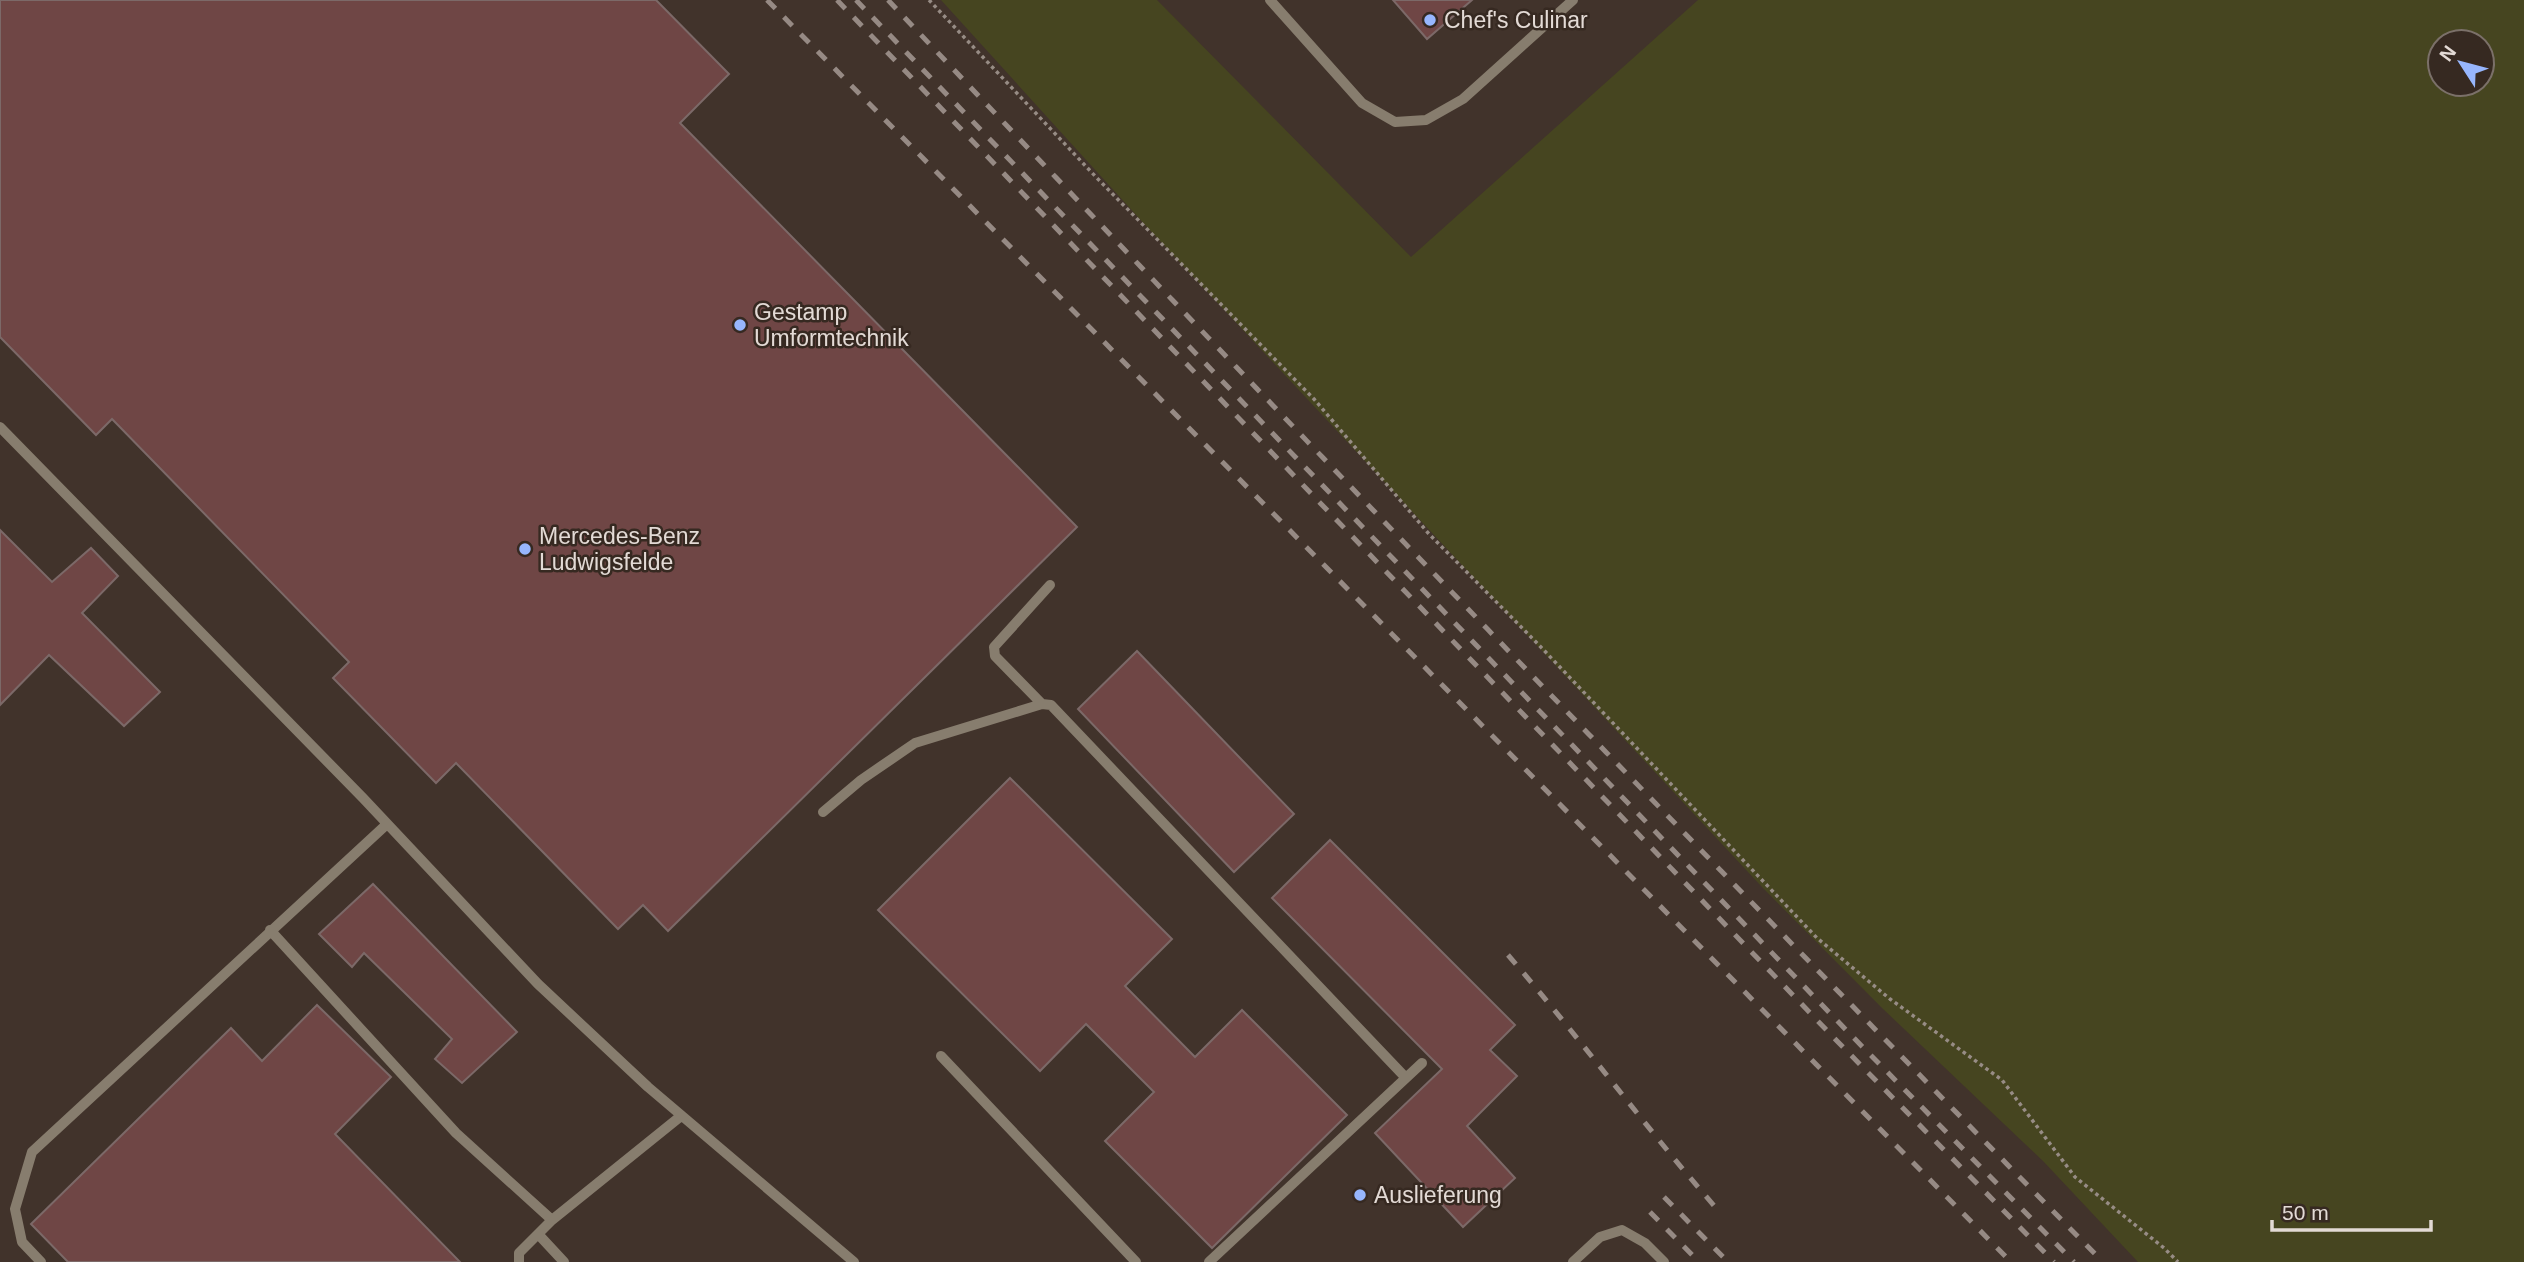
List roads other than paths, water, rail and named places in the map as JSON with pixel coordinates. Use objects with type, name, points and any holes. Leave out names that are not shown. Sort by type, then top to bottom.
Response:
[{"type":"lane","points":[[1270,0],[1362,103],[1395,122],[1426,120],[1464,99],[1573,0]]},
{"type":"lane","points":[[0,428],[387,824],[538,984],[648,1087],[854,1262]]},
{"type":"lane","points":[[1042,704],[995,656],[994,647],[1050,584]]},
{"type":"lane","points":[[823,812],[860,780],[915,743],[1042,704],[1051,705],[1406,1078]]},
{"type":"lane","points":[[41,1262],[22,1241],[15,1209],[32,1152],[387,824]]},
{"type":"lane","points":[[270,930],[456,1133],[552,1220]]},
{"type":"lane","points":[[941,1056],[1136,1262]]},
{"type":"lane","points":[[1209,1262],[1422,1063]]},
{"type":"lane","points":[[519,1262],[519,1253],[552,1220],[681,1116]]},
{"type":"lane","points":[[1573,1262],[1600,1237],[1622,1230],[1645,1243],[1664,1262]]},
{"type":"lane","points":[[538,1234],[564,1262]]},
{"type":"railway","points":[[767,0],[2011,1262]]},
{"type":"railway","points":[[837,0],[1838,1042],[2054,1262]]},
{"type":"railway","points":[[856,0],[1848,1032],[2074,1262]]},
{"type":"railway","points":[[888,0],[1492,634],[2103,1262]]},
{"type":"railway","points":[[1508,955],[1717,1209]]},
{"type":"railway","points":[[1664,1197],[1728,1262]]},
{"type":"railway","points":[[1650,1212],[1699,1262]]},
{"type":"place","name":"Chef's Culinar","points":[[1430,20]]},
{"type":"place","name":"Gestamp Umformtechnik","points":[[740,325]]},
{"type":"place","name":"Mercedes-Benz Ludwigsfelde","points":[[525,549]]},
{"type":"place","name":"Auslieferung","points":[[1360,1195]]}]
